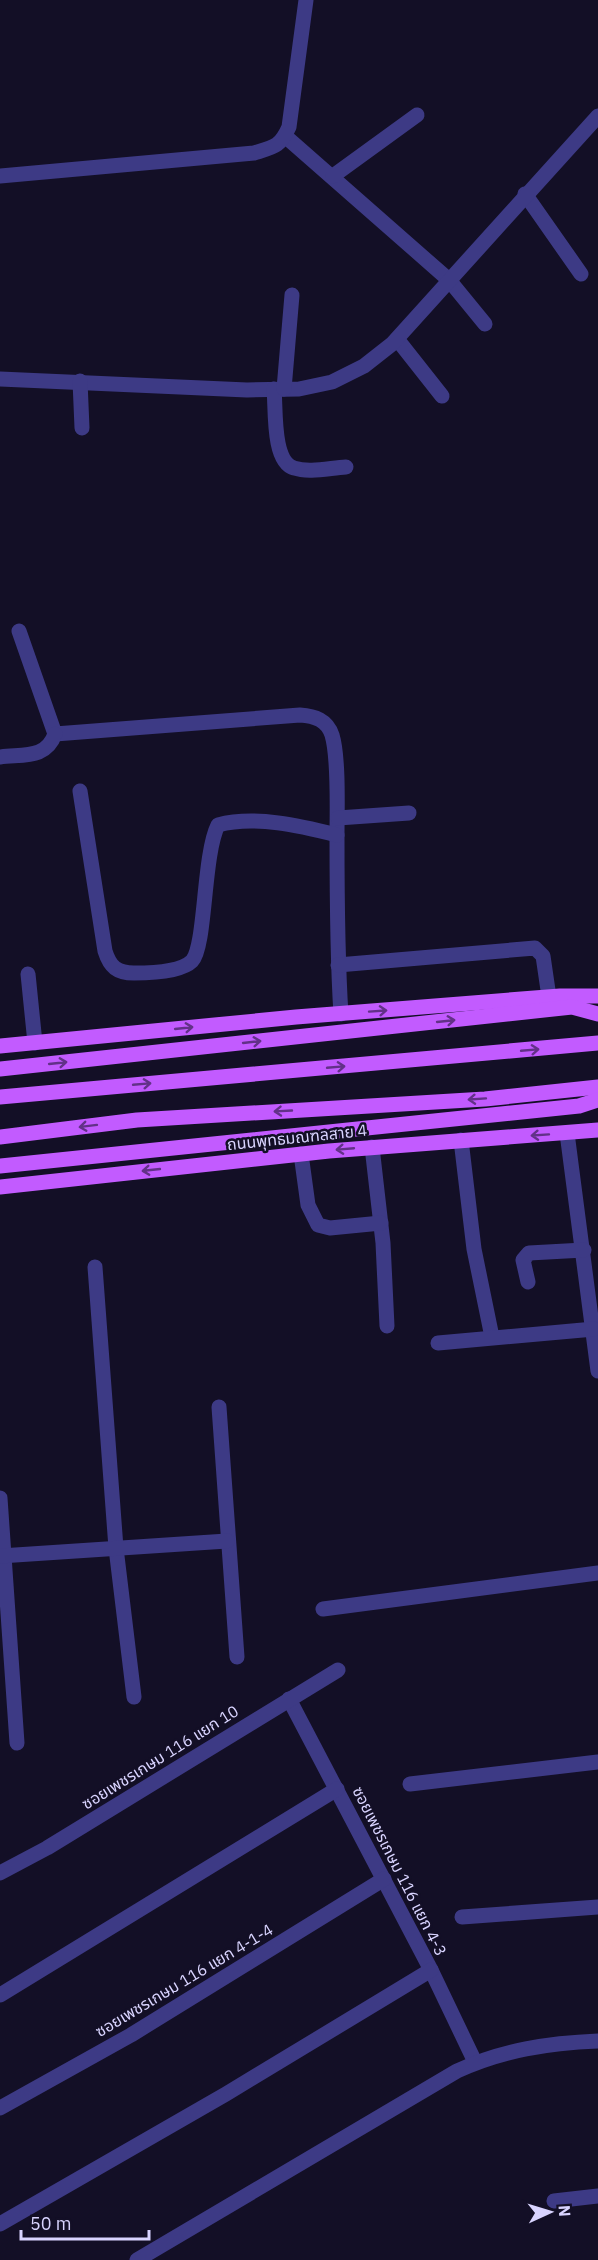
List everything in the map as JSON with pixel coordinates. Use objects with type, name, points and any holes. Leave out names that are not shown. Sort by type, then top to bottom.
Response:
[{"type":"main road","points":[[0,1046],[341,1014],[549,997],[598,996]]},
{"type":"main road","points":[[0,1069],[572,1008],[598,1014]]},
{"type":"main road","points":[[0,1097],[598,1043]]},
{"type":"main road","name":"ถนนพุทธมณฑลสาย 4","points":[[0,1137],[137,1120],[485,1099],[598,1087]]},
{"type":"main road","points":[[0,1166],[567,1107],[598,1100]]},
{"type":"main road","name":"ถนนพุทธมณฑลสาย 4","points":[[0,1187],[372,1147],[598,1130]]},
{"type":"street","points":[[0,176],[254,153],[273,147],[285,136],[289,127],[306,0]]},
{"type":"street","points":[[333,176],[417,115]]},
{"type":"street","points":[[0,379],[279,389],[332,382],[364,366],[397,339],[525,194],[598,116]]},
{"type":"street","points":[[285,136],[449,280],[485,324]]},
{"type":"street","points":[[525,194],[581,274]]},
{"type":"street","points":[[292,295],[279,389],[277,443],[280,456],[290,468],[302,470],[346,467]]},
{"type":"street","points":[[397,339],[442,396]]},
{"type":"street","points":[[80,381],[82,428]]},
{"type":"street","points":[[0,757],[44,751],[51,745],[55,734],[19,631]]},
{"type":"street","points":[[55,734],[311,716],[324,721],[332,735],[338,818],[338,965],[341,1014]]},
{"type":"street","points":[[80,791],[105,951],[109,963],[118,971],[135,973],[182,968],[194,960],[199,943],[210,854],[218,825],[233,821],[299,826],[337,835]]},
{"type":"street","points":[[338,818],[409,813]]},
{"type":"street","points":[[338,965],[535,948],[543,956],[549,997]]},
{"type":"street","points":[[28,974],[35,1043]]},
{"type":"street","points":[[567,1133],[598,1371]]},
{"type":"street","points":[[461,1140],[474,1249],[492,1337]]},
{"type":"street","points":[[372,1147],[381,1223],[387,1326]]},
{"type":"street","points":[[301,1154],[308,1205],[318,1225],[330,1228],[381,1223]]},
{"type":"street","points":[[528,1282],[523,1260],[529,1252],[584,1250]]},
{"type":"street","points":[[95,1267],[116,1548],[134,1697]]},
{"type":"street","points":[[438,1343],[594,1329]]},
{"type":"street","points":[[219,1407],[237,1657]]},
{"type":"street","points":[[0,1497],[2,1556],[17,1743]]},
{"type":"street","points":[[2,1556],[227,1541]]},
{"type":"street","points":[[323,1609],[598,1573]]},
{"type":"street","name":"ซอยเพชรเกษม 116 แยก 10","points":[[0,1873],[47,1848],[338,1670]]},
{"type":"street","name":"ซอยเพชรเกษม 116 แยก 4-3","points":[[289,1699],[384,1879],[475,2062]]},
{"type":"street","points":[[410,1784],[598,1762]]},
{"type":"street","points":[[0,1995],[337,1789]]},
{"type":"street","name":"ซอยเพชรเกษม 116 แยก 4-1-4","points":[[0,2108],[131,2035],[384,1879]]},
{"type":"street","points":[[462,1917],[598,1907]]},
{"type":"street","points":[[0,2224],[226,2094],[431,1971]]},
{"type":"street","points":[[137,2260],[475,2062],[492,2055],[534,2046],[598,2041]]},
{"type":"street","points":[[554,2201],[598,2196]]}]
